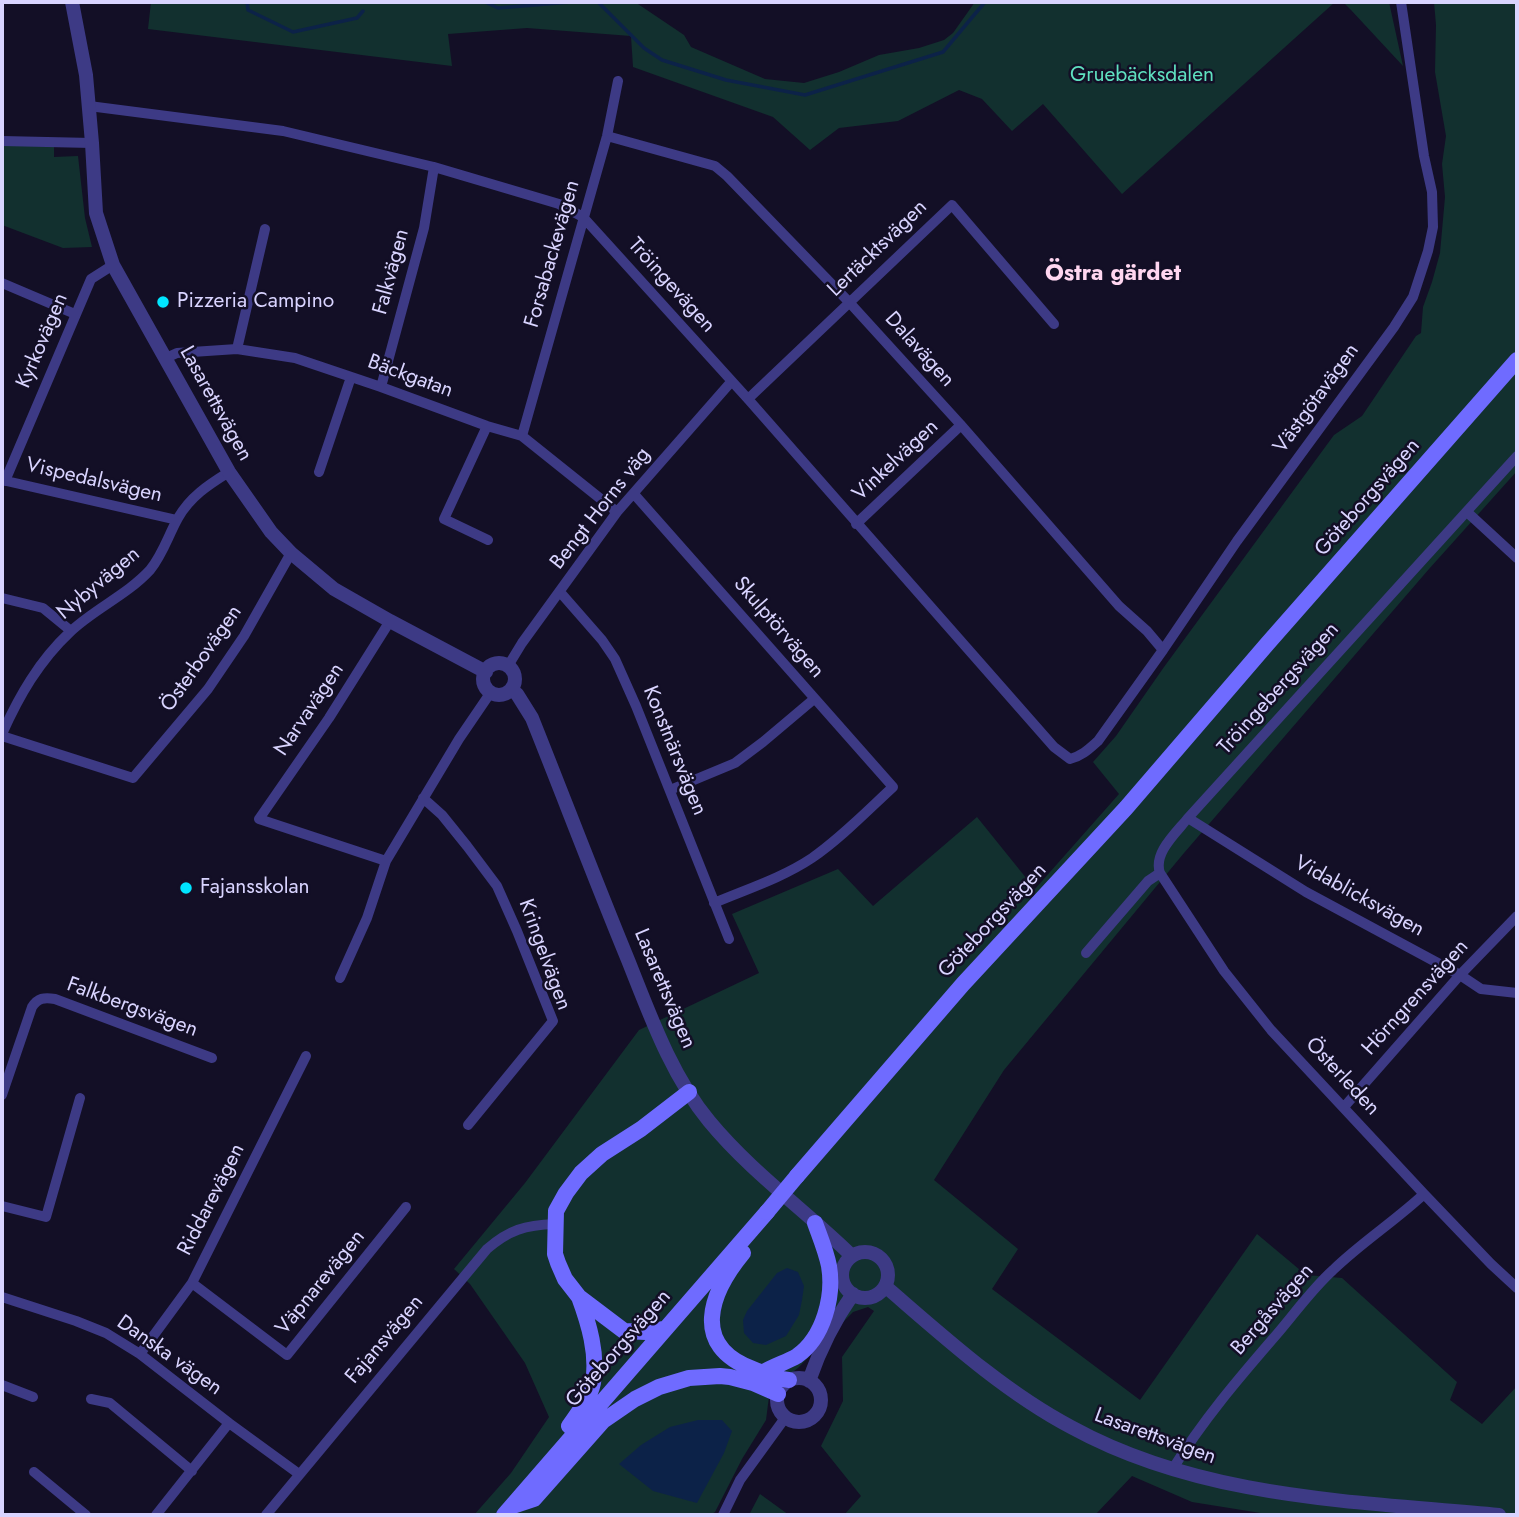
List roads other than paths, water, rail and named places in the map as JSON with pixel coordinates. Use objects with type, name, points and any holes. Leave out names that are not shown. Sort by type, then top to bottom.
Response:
[{"type":"main road","name":"Göteborgsvägen","points":[[507,1511],[664,1329],[771,1214],[824,1146],[963,984],[1126,808],[1517,360]]},
{"type":"main road","points":[[664,1329],[624,1331],[579,1297],[565,1279],[555,1254],[555,1211],[581,1173],[601,1154],[641,1129],[689,1092]]},
{"type":"main road","points":[[771,1214],[724,1279],[716,1294],[712,1318],[716,1338],[726,1355],[737,1363],[775,1379],[789,1380]]},
{"type":"main road","points":[[762,1373],[796,1356],[810,1343],[822,1323],[828,1304],[829,1264],[815,1223]]},
{"type":"main road","points":[[491,1515],[560,1437],[581,1410],[593,1384],[594,1354],[589,1322],[579,1297]]},
{"type":"main road","points":[[507,1511],[534,1499],[603,1421],[635,1399],[659,1387],[689,1378],[730,1377],[778,1394]]},
{"type":"street","name":"Lasarettsvägen","points":[[72,2],[86,75],[96,213],[113,265],[229,472],[271,532],[290,553],[334,589],[486,671]]},
{"type":"street","name":"Västgötavägen","points":[[1070,759],[1079,757],[1098,741],[1237,541],[1394,327],[1413,296],[1433,227],[1432,192],[1401,2]]},
{"type":"street","name":"Forsabackevägen","points":[[522,436],[607,136],[618,81]]},
{"type":"street","name":"Tröingevägen","points":[[89,106],[283,131],[435,167],[559,204],[583,217],[1054,747],[1070,759]]},
{"type":"street","name":"Dalavägen","points":[[607,136],[715,166],[727,176],[849,302],[1119,606],[1147,631],[1163,650]]},
{"type":"street","points":[[2,141],[92,143]]},
{"type":"street","name":"Falkvägen","points":[[381,387],[424,228],[435,167]]},
{"type":"street","name":"Lertäcktsvägen","points":[[747,399],[952,205],[1054,324]]},
{"type":"street","points":[[237,349],[265,229]]},
{"type":"street","name":"Kyrkovägen","points":[[4,481],[91,279],[113,265]]},
{"type":"street","points":[[2,283],[75,314]]},
{"type":"street","name":"Bäckgatan","points":[[166,358],[177,353],[237,349],[295,358],[381,387],[522,436],[617,512]]},
{"type":"street","points":[[319,472],[351,377]]},
{"type":"street","name":"Bengt Horns väg","points":[[508,666],[617,512],[732,382]]},
{"type":"street","name":"Vinkelvägen","points":[[856,524],[961,425]]},
{"type":"street","points":[[487,426],[444,519],[488,540]]},
{"type":"street","name":"Tröingebergsvägen","points":[[1086,953],[1149,881],[1160,873],[1160,854],[1188,818],[1517,456]]},
{"type":"street","name":"Nybyvägen","points":[[2,735],[18,697],[45,659],[71,631],[150,570],[163,551],[177,520],[193,498],[229,472]]},
{"type":"street","name":"Vispedalsvägen","points":[[4,481],[177,520]]},
{"type":"street","name":"Skulptörvägen","points":[[634,494],[893,787],[813,858],[786,873],[714,903]]},
{"type":"street","points":[[1466,512],[1517,558]]},
{"type":"street","name":"Österbovägen","points":[[2,735],[133,778],[208,689],[244,636],[290,553]]},
{"type":"street","name":"Konstnärsvägen","points":[[560,592],[615,659],[729,939]]},
{"type":"street","points":[[2,598],[43,608],[71,631]]},
{"type":"street","name":"Narvavägen","points":[[386,861],[259,819],[329,718],[390,621]]},
{"type":"street","points":[[508,666],[494,664],[486,671],[484,681],[491,692],[501,694],[511,690]]},
{"type":"street","name":"Lasarettsvägen","points":[[508,666],[515,677],[511,690],[517,694],[532,718],[643,997],[689,1092],[737,1152],[852,1256]]},
{"type":"street","points":[[340,978],[368,915],[386,861],[459,739],[491,692]]},
{"type":"street","points":[[670,790],[735,763],[814,699]]},
{"type":"street","name":"Kringelvägen","points":[[423,798],[467,846],[496,886],[517,930],[553,1021],[468,1125]]},
{"type":"street","name":"Vidablicksvägen","points":[[1188,818],[1306,892],[1481,989],[1517,993]]},
{"type":"street","name":"Österleden","points":[[1160,873],[1224,971],[1272,1030],[1424,1194],[1517,1288]]},
{"type":"street","name":"Hörngrensvägen","points":[[1344,1107],[1460,975],[1517,916]]},
{"type":"street","name":"Falkbergsvägen","points":[[2,1095],[32,1007],[39,999],[55,999],[212,1058]]},
{"type":"street","name":"Riddarevägen","points":[[140,1354],[192,1283],[306,1056]]},
{"type":"street","points":[[2,1206],[46,1217],[80,1098]]},
{"type":"street","name":"Bergåsvägen","points":[[1172,1470],[1215,1407],[1322,1282],[1424,1194]]},
{"type":"street","name":"Väpnarevägen","points":[[192,1283],[287,1355],[406,1207]]},
{"type":"street","name":"Fajansvägen","points":[[266,1515],[487,1249],[502,1237],[526,1226],[555,1224]]},
{"type":"street","points":[[865,1252],[874,1253],[882,1259],[888,1272],[886,1286],[870,1298],[853,1294],[845,1286],[842,1274],[845,1264],[852,1256],[865,1252]]},
{"type":"street","name":"Lasarettsvägen","points":[[886,1286],[996,1378],[1031,1403],[1102,1443],[1172,1470],[1268,1491],[1499,1515]]},
{"type":"street","points":[[809,1381],[823,1344],[853,1294]]},
{"type":"street","name":"Danska vägen","points":[[2,1297],[106,1333],[140,1354],[299,1474]]},
{"type":"street","points":[[803,1378],[809,1381],[815,1385],[820,1395],[817,1414],[801,1422],[785,1418],[778,1407],[778,1394],[785,1383],[803,1378]]},
{"type":"street","points":[[2,1385],[33,1398]]},
{"type":"street","points":[[91,1399],[110,1403],[192,1471]]},
{"type":"street","points":[[723,1515],[740,1480],[785,1418]]},
{"type":"street","points":[[156,1515],[229,1423]]},
{"type":"street","points":[[34,1472],[86,1515]]},
{"type":"water","points":[[787,1268],[798,1272],[804,1286],[799,1315],[786,1336],[766,1345],[753,1343],[744,1333],[743,1320],[747,1311],[777,1273]]},
{"type":"water","points":[[698,1420],[722,1420],[732,1431],[724,1453],[697,1503],[653,1491],[619,1464],[641,1445],[670,1427]]},
{"type":"waterway","points":[[247,2],[248,10],[293,32],[357,18],[363,11]]},
{"type":"waterway","points":[[485,2],[498,8],[571,2]]},
{"type":"waterway","points":[[598,2],[644,48],[662,60],[726,80],[805,95],[943,52],[985,2]]},
{"type":"place","name":"Pizzeria Campino","points":[[163,302]]},
{"type":"place","name":"Fajansskolan","points":[[186,888]]},
{"type":"district","name":"Östra gärdet","points":[[1113,274]]},
{"type":"park label","name":"Gruebäcksdalen","points":[[1142,76]]}]
